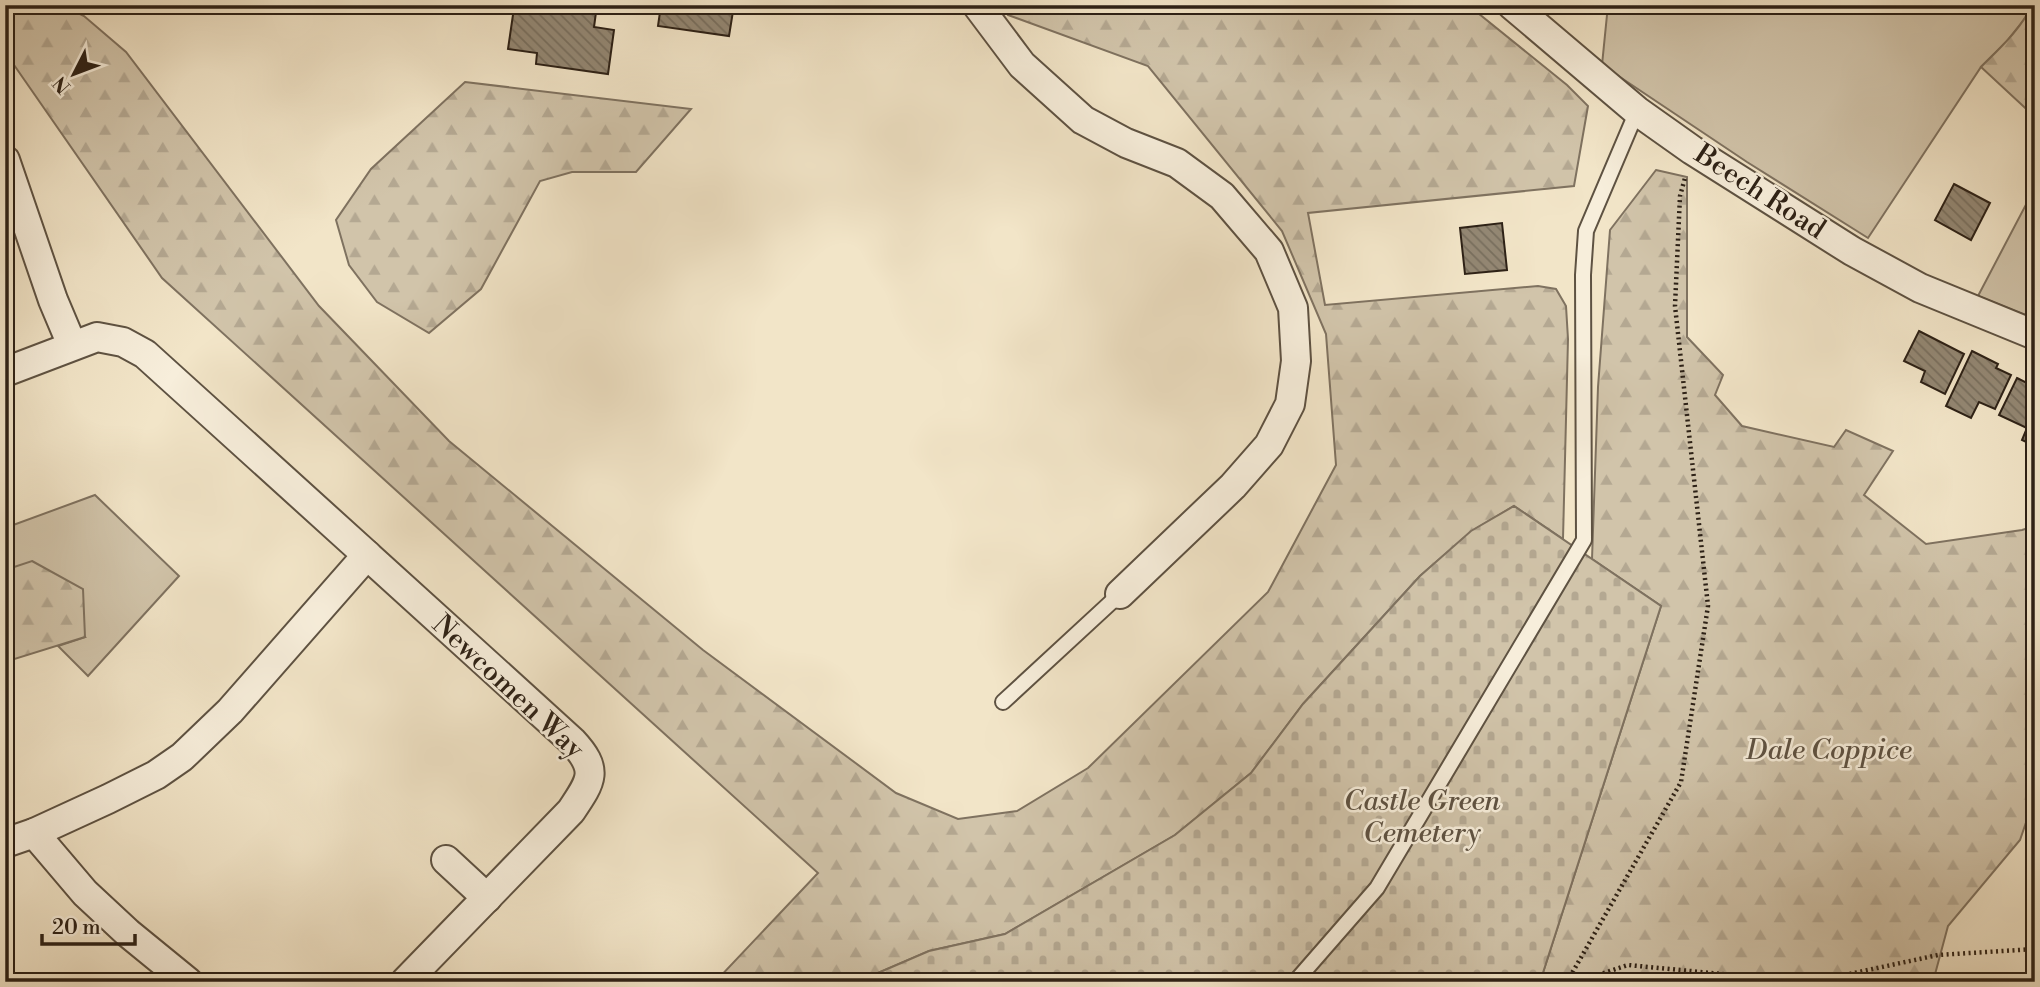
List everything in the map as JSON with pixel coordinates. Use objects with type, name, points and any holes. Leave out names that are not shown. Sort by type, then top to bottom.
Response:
[{"type":"street","points":[[977,5],[1022,65],[1083,120],[1126,143],[1178,163],[1222,196],[1269,251],[1293,307],[1296,361],[1290,404],[1269,445],[1233,486],[1119,594]]},
{"type":"street","name":"Beech Road","points":[[1512,5],[1637,111],[1692,150],[1852,251],[1920,288],[2035,335]]},
{"type":"street","points":[[5,160],[53,300],[72,345]]},
{"type":"street","name":"Newcomen Way","points":[[5,372],[97,337],[123,342],[145,354],[587,756],[591,772],[589,786],[577,802],[405,982]]},
{"type":"street","points":[[5,843],[34,833],[120,793],[156,775],[182,757],[230,711],[367,555]]},
{"type":"street","points":[[34,833],[85,893],[128,933],[188,982]]},
{"type":"street","points":[[446,860],[487,898]]},
{"type":"lane","points":[[1294,982],[1377,888],[1584,540],[1583,275],[1586,231],[1637,111]]},
{"type":"lane","points":[[1003,702],[1119,594]]},
{"type":"path","points":[[1567,982],[1681,782],[1708,606],[1675,306],[1680,196],[1692,150]]},
{"type":"path","points":[[1812,982],[1938,955],[2035,949]]},
{"type":"path","points":[[1577,982],[1628,965],[1805,982]]},
{"type":"green space","points":[[5,5],[62,5],[84,16],[126,52],[319,306],[449,441],[703,650],[896,793],[958,819],[1017,811],[1088,768],[1268,592],[1336,465],[1326,334],[1282,231],[1148,66],[1008,15],[1007,5],[1468,5],[1567,85],[1588,106],[1574,186],[1308,213],[1325,305],[1538,286],[1556,289],[1566,306],[1568,339],[1563,539],[1514,506],[1472,531],[1420,576],[1303,704],[1251,773],[1175,835],[1005,934],[929,951],[857,982],[715,982],[818,873],[162,278],[5,52]]},
{"type":"green space","points":[[1608,5],[2032,5],[2028,15],[2007,41],[1981,67],[1868,238],[1747,162],[1602,65]]},
{"type":"green space","points":[[2032,5],[2035,5],[2035,117],[1981,67],[2016,30]]},
{"type":"green space","points":[[465,82],[691,109],[636,172],[572,172],[540,181],[481,289],[429,333],[377,302],[349,265],[336,220],[371,169]]},
{"type":"green space","name":"Dale Coppice","points":[[1656,170],[1687,177],[1687,337],[1723,375],[1715,395],[1742,426],[1834,447],[1846,430],[1893,451],[1864,495],[1926,544],[2035,526],[2035,803],[2020,840],[1948,926],[1934,978],[1987,982],[1540,982],[1661,606],[1592,559],[1598,387],[1610,230]]},
{"type":"green space","points":[[2035,194],[2035,319],[1978,296],[2031,195]]},
{"type":"green space","points":[[95,495],[179,576],[88,676],[58,646],[85,637],[5,570],[5,528]]},
{"type":"green space","name":"Castle Green Cemetery","points":[[1514,506],[1661,606],[1540,982],[857,982],[929,951],[1005,934],[1175,835],[1251,773],[1303,704],[1420,576],[1471,531]]},
{"type":"green space","points":[[32,561],[83,589],[85,637],[5,662],[5,570]]},
{"type":"building","points":[[498,5],[597,5],[594,27],[614,30],[608,74],[536,64],[537,53],[508,49],[514,8]]},
{"type":"building","points":[[661,5],[734,5],[729,36],[658,26]]},
{"type":"building","points":[[1954,184],[1990,203],[1971,240],[1935,220]]},
{"type":"building","points":[[1502,223],[1507,270],[1465,274],[1460,228]]},
{"type":"building","points":[[1919,331],[1964,354],[1945,394],[1921,382],[1925,371],[1904,361]]},
{"type":"building","points":[[1972,351],[1998,364],[1996,368],[2011,375],[1995,409],[1979,402],[1971,418],[1946,406]]},
{"type":"building","points":[[2017,378],[2035,387],[2035,446],[2022,440],[2027,428],[1999,415]]}]
